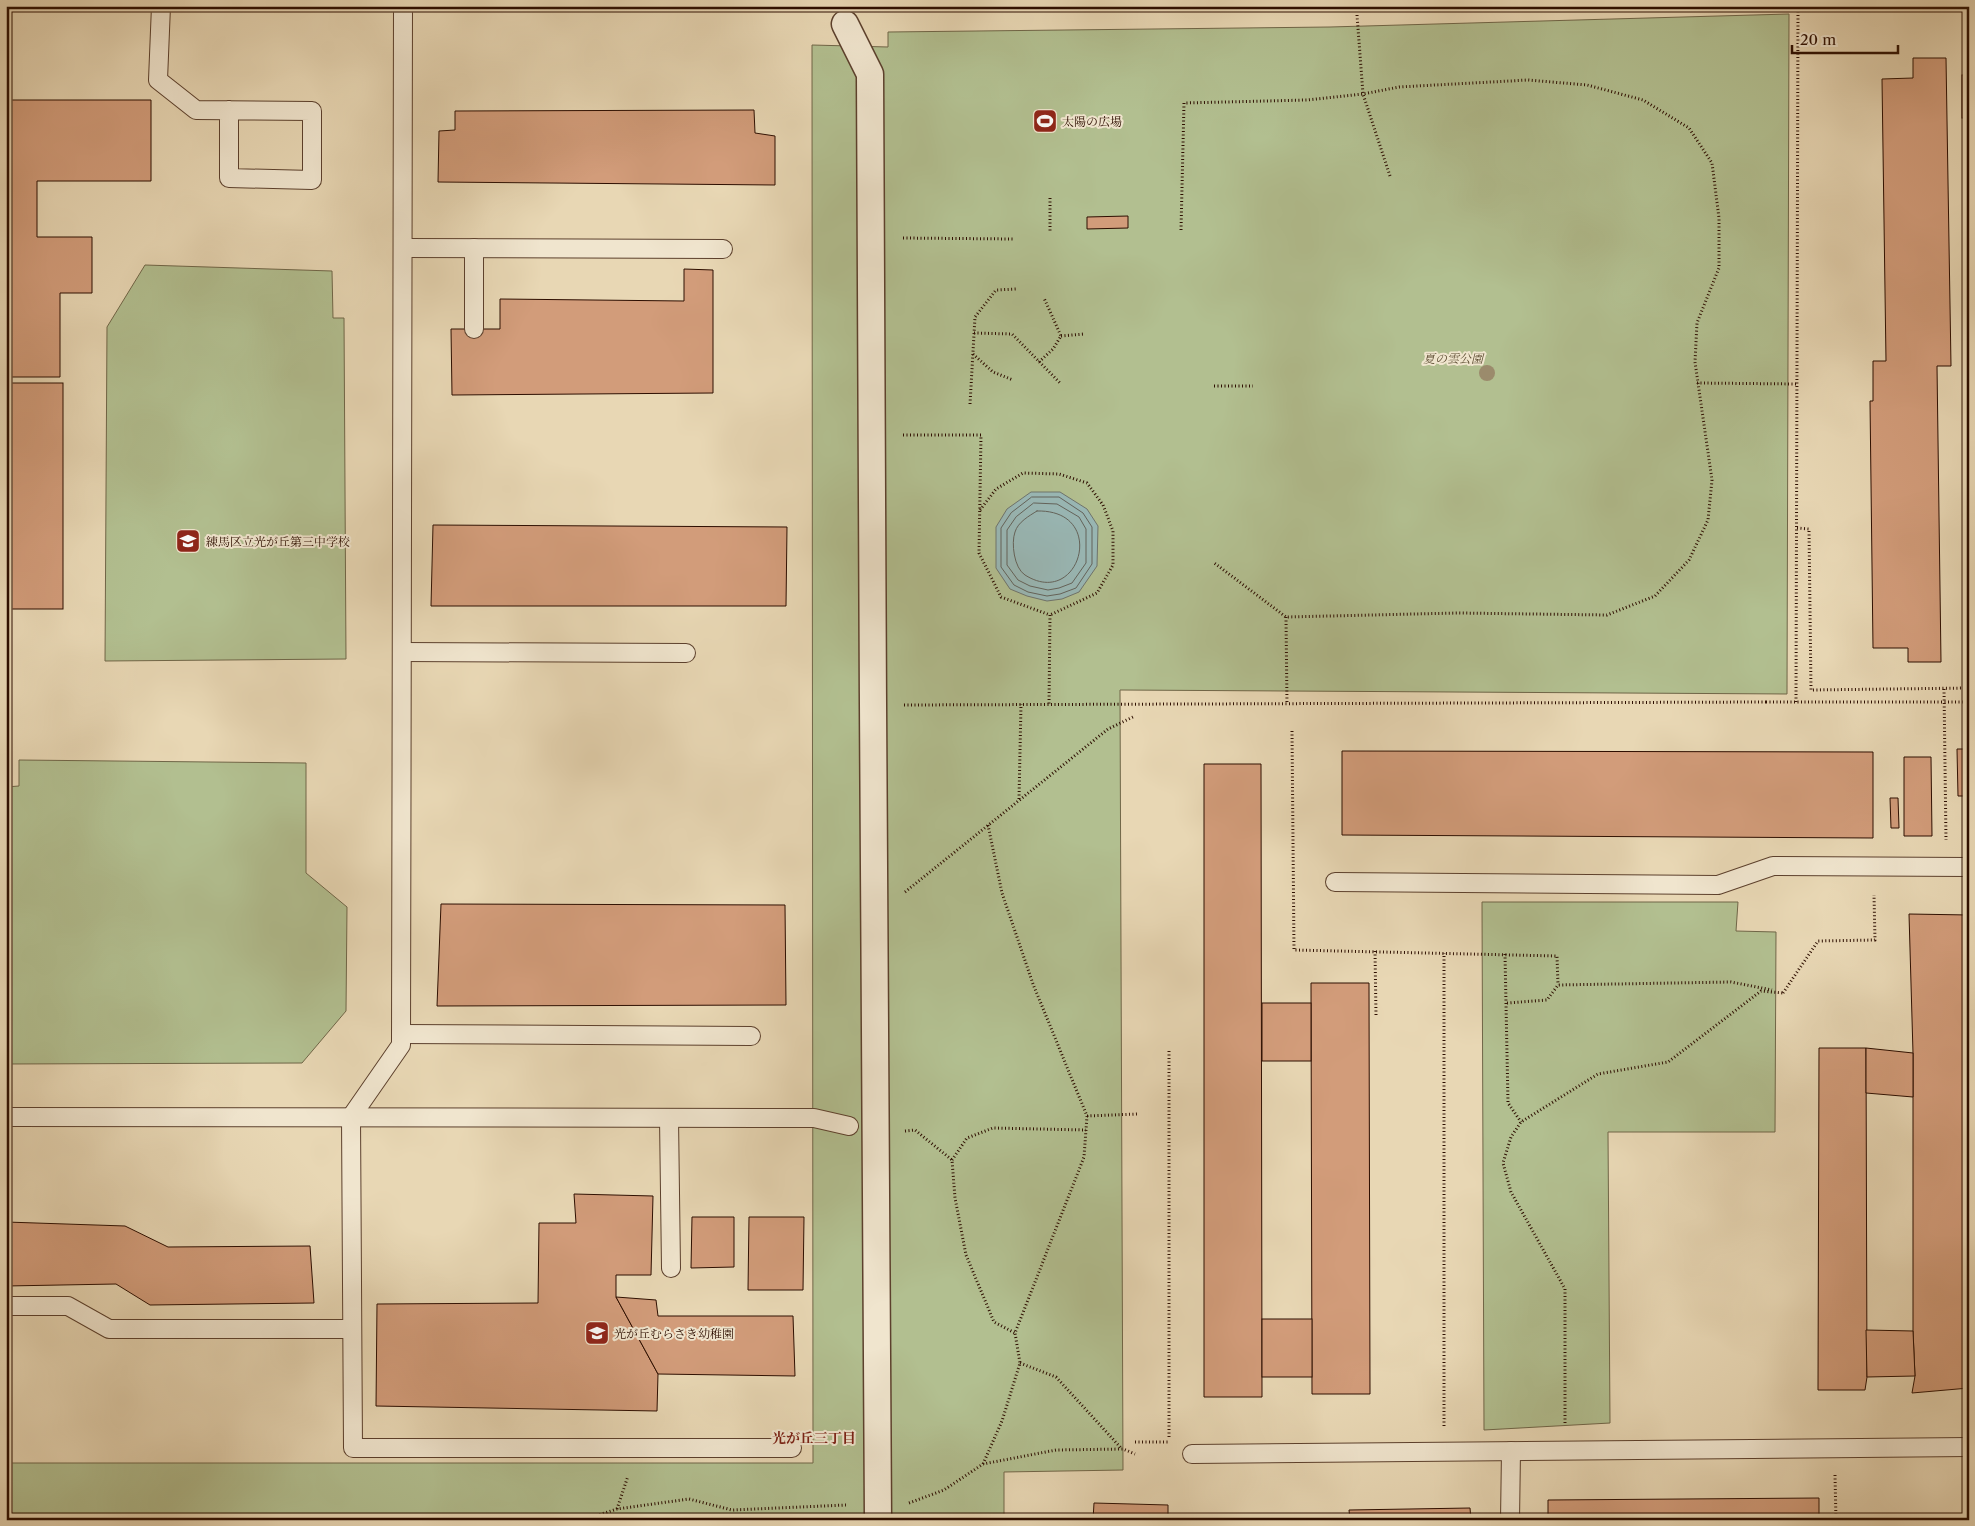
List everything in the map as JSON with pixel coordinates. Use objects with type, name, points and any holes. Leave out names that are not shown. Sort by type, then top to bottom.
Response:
[{"type":"street","points":[[845,24],[870,74],[877,1512]]},
{"type":"lane","points":[[161,6],[158,80],[196,110],[229,110],[312,111],[312,180],[229,178],[229,110]]},
{"type":"lane","points":[[402,6],[401,1045],[350,1117],[353,1448],[792,1448]]},
{"type":"lane","points":[[403,248],[723,249]]},
{"type":"lane","points":[[474,248],[474,329]]},
{"type":"lane","points":[[402,652],[686,653]]},
{"type":"lane","points":[[1335,882],[1718,885],[1773,866],[1969,867]]},
{"type":"lane","points":[[401,1034],[751,1036]]},
{"type":"lane","points":[[6,1117],[814,1118],[849,1126]]},
{"type":"lane","points":[[669,1118],[671,1268]]},
{"type":"lane","points":[[6,1306],[68,1306],[109,1329],[352,1329]]},
{"type":"lane","points":[[1192,1454],[1969,1447]]},
{"type":"lane","points":[[1510,1520],[1511,1451]]},
{"type":"path","points":[[1796,702],[1798,10]]},
{"type":"path","points":[[1357,15],[1363,94],[1390,176]]},
{"type":"path","points":[[1181,230],[1184,103],[1307,100],[1363,94],[1399,87],[1528,80],[1587,86],[1643,100],[1689,128],[1712,163],[1719,218],[1719,268],[1697,323],[1695,362],[1712,480],[1708,520],[1689,560],[1655,596],[1607,615],[1458,613],[1286,617],[1213,562]]},
{"type":"path","points":[[1050,198],[1050,231]]},
{"type":"path","points":[[871,237],[1013,238]]},
{"type":"path","points":[[970,404],[975,317],[996,290],[1017,288]]},
{"type":"path","points":[[1044,298],[1061,336]]},
{"type":"path","points":[[974,333],[1012,334],[1060,383]]},
{"type":"path","points":[[1061,336],[1084,334]]},
{"type":"path","points":[[1038,362],[1053,349],[1061,336]]},
{"type":"path","points":[[973,354],[992,372],[1013,380]]},
{"type":"path","points":[[1697,383],[1797,384]]},
{"type":"path","points":[[1214,386],[1254,386]]},
{"type":"path","points":[[872,435],[981,435],[979,553],[1001,597],[1050,615],[1097,594],[1113,565],[1113,531],[1103,505],[1086,483],[1059,474],[1023,473],[996,489],[980,510]]},
{"type":"path","points":[[1797,528],[1809,529],[1811,690],[1969,688]]},
{"type":"path","points":[[1049,704],[1050,615]]},
{"type":"path","points":[[1286,617],[1287,704]]},
{"type":"path","points":[[1944,689],[1946,841]]},
{"type":"path","points":[[874,705],[1969,702]]},
{"type":"path","points":[[1019,800],[1021,704]]},
{"type":"path","points":[[874,910],[902,894],[1108,729],[1136,716]]},
{"type":"path","points":[[983,1464],[1002,1421],[1020,1363],[1015,1333],[1084,1157],[1086,1130],[1086,1116],[1033,984],[1002,893],[988,825]]},
{"type":"path","points":[[1783,992],[1818,941],[1875,940],[1873,889]]},
{"type":"path","points":[[1375,951],[1376,1015]]},
{"type":"path","points":[[1444,953],[1444,1429]]},
{"type":"path","points":[[1505,954],[1508,1103],[1521,1122]]},
{"type":"path","points":[[1507,1003],[1547,1000],[1558,986],[1731,982],[1783,992]]},
{"type":"path","points":[[1565,1430],[1565,1289],[1511,1192],[1504,1163],[1511,1137],[1521,1122],[1598,1074],[1668,1062],[1761,991],[1783,992]]},
{"type":"path","points":[[1169,1051],[1169,1442]]},
{"type":"path","points":[[1086,1116],[1137,1114]]},
{"type":"path","points":[[1015,1333],[994,1322],[966,1255],[955,1198],[952,1160],[967,1138],[994,1128],[1086,1130]]},
{"type":"path","points":[[874,1132],[915,1130],[952,1160]]},
{"type":"path","points":[[1020,1363],[1056,1378],[1122,1449]]},
{"type":"path","points":[[584,1520],[617,1509],[689,1499],[732,1510],[877,1512],[944,1490],[983,1464],[1056,1450],[1122,1449],[1134,1454]]},
{"type":"path","points":[[617,1509],[630,1469]]},
{"type":"path","points":[[1836,1471],[1836,1520]]},
{"type":"green space","name":"夏の雲公園","points":[[1789,14],[1787,694],[1120,690],[1123,1470],[1004,1472],[1004,1520],[6,1520],[6,1463],[813,1463],[812,45],[888,47],[888,32],[1330,27]]},
{"type":"green space","points":[[145,265],[332,271],[333,318],[344,318],[346,659],[105,661],[107,327]]},
{"type":"green space","points":[[19,760],[306,763],[306,873],[347,907],[346,1011],[302,1063],[6,1064],[6,787],[19,786]]},
{"type":"green space","points":[[1482,902],[1738,902],[1736,931],[1776,932],[1775,1132],[1608,1132],[1610,1423],[1484,1430]]},
{"type":"water","points":[[1031,492],[1060,492],[1087,509],[1098,526],[1097,566],[1079,592],[1062,599],[1047,601],[1010,589],[996,568],[996,527],[1007,509]]},
{"type":"building","points":[[1913,58],[1946,58],[1951,366],[1937,366],[1941,662],[1908,662],[1908,648],[1873,648],[1870,401],[1873,401],[1873,361],[1886,361],[1882,79],[1913,78]]},
{"type":"building","points":[[1962,75],[1969,75],[1969,118],[1962,118]]},
{"type":"building","points":[[6,100],[151,100],[151,181],[37,181],[37,237],[92,237],[92,293],[60,293],[60,377],[6,377]]},
{"type":"building","points":[[754,110],[755,133],[775,136],[775,185],[438,182],[439,131],[455,130],[455,111]]},
{"type":"building","points":[[1128,216],[1128,228],[1087,229],[1087,217]]},
{"type":"building","points":[[684,269],[713,270],[713,393],[452,395],[451,329],[500,329],[500,299],[684,301]]},
{"type":"building","points":[[6,383],[63,383],[63,609],[6,609]]},
{"type":"building","points":[[433,525],[787,527],[786,606],[431,606]]},
{"type":"building","points":[[1957,749],[1969,749],[1969,796],[1958,796]]},
{"type":"building","points":[[1342,751],[1873,752],[1873,838],[1342,835]]},
{"type":"building","points":[[1904,757],[1931,757],[1932,836],[1904,836]]},
{"type":"building","points":[[1204,764],[1261,764],[1262,1397],[1204,1397]]},
{"type":"building","points":[[1890,798],[1898,798],[1899,828],[1891,828]]},
{"type":"building","points":[[441,904],[785,905],[786,1005],[437,1006]]},
{"type":"building","points":[[1909,914],[1969,915],[1969,1388],[1912,1393],[1915,1376],[1913,1331],[1913,1053]]},
{"type":"building","points":[[1311,983],[1369,983],[1370,1394],[1312,1394]]},
{"type":"building","points":[[1262,1003],[1311,1003],[1311,1061],[1262,1061]]},
{"type":"building","points":[[1819,1048],[1866,1048],[1867,1377],[1865,1390],[1818,1390]]},
{"type":"building","points":[[1866,1048],[1913,1053],[1913,1097],[1866,1093]]},
{"type":"building","points":[[574,1194],[653,1196],[651,1275],[616,1275],[616,1297],[658,1374],[657,1411],[376,1406],[377,1304],[538,1303],[539,1223],[576,1223]]},
{"type":"building","points":[[692,1217],[734,1217],[734,1267],[691,1268]]},
{"type":"building","points":[[749,1217],[804,1217],[803,1290],[748,1290]]},
{"type":"building","points":[[6,1222],[125,1226],[168,1247],[310,1246],[314,1303],[150,1305],[116,1284],[6,1286]]},
{"type":"building","points":[[616,1297],[656,1300],[658,1316],[793,1316],[795,1376],[658,1374]]},
{"type":"building","points":[[1262,1319],[1312,1319],[1312,1377],[1262,1377]]},
{"type":"building","points":[[1866,1330],[1913,1331],[1915,1376],[1867,1377]]},
{"type":"building","points":[[1819,1498],[1819,1520],[1548,1520],[1548,1500]]},
{"type":"building","points":[[1094,1503],[1168,1505],[1168,1520],[1093,1520]]},
{"type":"building","points":[[1470,1508],[1471,1520],[1350,1520],[1349,1510]]},
{"type":"place","name":"太陽の広場","points":[[1045,121]]},
{"type":"place","name":"練馬区立光が丘第三中学校","points":[[188,541]]},
{"type":"place","name":"光が丘むらさき幼稚園","points":[[597,1333]]},
{"type":"district","name":"光が丘三丁目","points":[[814,1438]]}]
